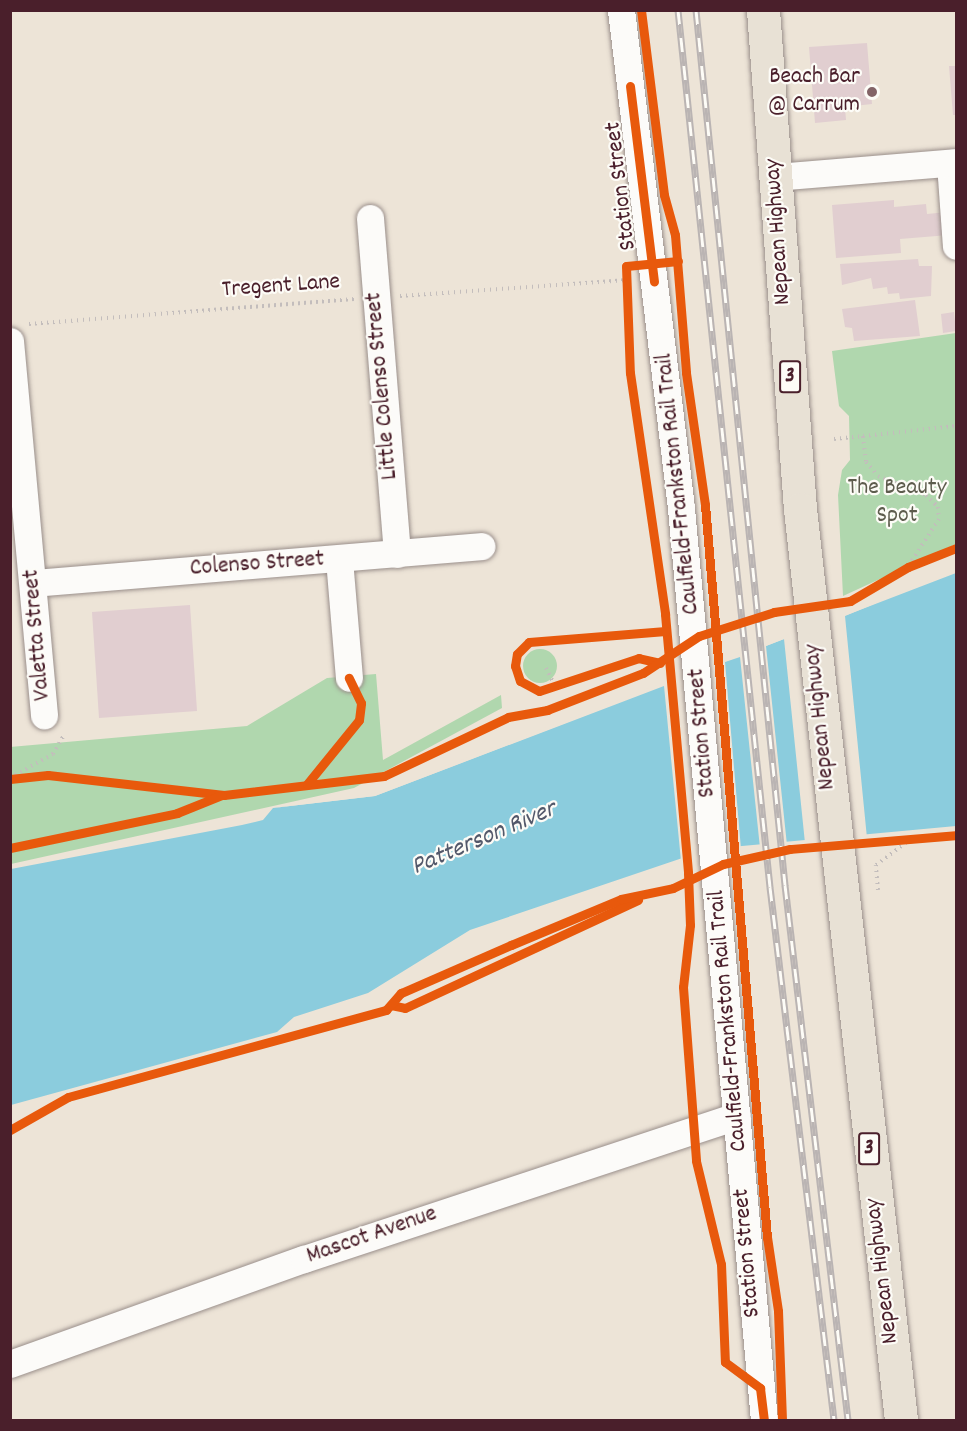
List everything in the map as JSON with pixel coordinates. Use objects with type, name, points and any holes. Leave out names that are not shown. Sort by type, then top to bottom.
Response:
[{"type":"highway","name":"Nepean Highway","points":[[763,10],[807,576],[838,878],[901,1420]]},
{"type":"street","name":"Station Street","points":[[621,10],[691,607],[764,1420]]},
{"type":"street","points":[[775,177],[953,163],[957,246]]},
{"type":"street","name":"Little Colenso Street","points":[[370,218],[397,554]]},
{"type":"street","name":"Valetta Street","points":[[16,333],[17,465],[33,583],[45,715]]},
{"type":"street","name":"Colenso Street","points":[[33,583],[481,546]]},
{"type":"street","points":[[339,559],[349,678]]},
{"type":"street","name":"Mascot Avenue","points":[[10,1364],[315,1255],[737,1116]]},
{"type":"path","points":[[627,284],[626,266],[651,265]]},
{"type":"path","points":[[834,440],[957,426]]},
{"type":"path","points":[[863,436],[873,471],[926,495],[941,513],[908,567]]},
{"type":"path","points":[[898,572],[927,559]]},
{"type":"path","points":[[546,668],[555,686]]},
{"type":"path","points":[[539,690],[564,682]]},
{"type":"path","points":[[10,779],[53,754],[63,737]]},
{"type":"path","points":[[10,779],[39,776]]},
{"type":"path","points":[[889,841],[923,838]]},
{"type":"path","points":[[878,890],[876,865],[911,839]]},
{"type":"green space","name":"The Beauty Spot","points":[[956,333],[956,544],[843,596],[838,495],[842,470],[850,460],[849,416],[839,406],[832,351]]},
{"type":"green space","points":[[540,649],[552,654],[557,666],[552,678],[540,683],[528,678],[523,666],[528,654]]},
{"type":"green space","points":[[376,674],[383,760],[501,695],[502,708],[354,788],[11,864],[10,747],[247,726],[327,678]]},
{"type":"water","name":"Patterson River","points":[[956,573],[956,826],[709,849],[470,930],[368,993],[294,1017],[277,1032],[11,1105],[11,869],[242,825],[263,820],[273,808],[375,796]]},
{"type":"pier","points":[[956,570],[845,616],[867,838],[805,843],[784,639],[766,646],[787,845],[760,848],[740,657],[725,662],[741,849],[681,861],[664,686],[375,796],[273,808],[375,793]]},
{"type":"building","points":[[867,43],[872,104],[845,107],[846,120],[815,123],[809,47]]},
{"type":"building","points":[[949,66],[956,66],[956,115],[953,115]]},
{"type":"building","points":[[894,200],[894,207],[926,204],[927,214],[947,212],[949,235],[900,239],[901,253],[836,258],[832,205]]},
{"type":"building","points":[[918,259],[919,266],[932,266],[931,296],[900,299],[899,293],[888,294],[887,287],[873,289],[871,278],[842,285],[840,264]]},
{"type":"building","points":[[915,300],[920,336],[854,341],[852,328],[845,327],[842,309]]},
{"type":"building","points":[[954,312],[956,331],[943,333],[941,314]]},
{"type":"building","points":[[190,605],[197,711],[99,718],[92,612]]},
{"type":"railway","points":[[678,10],[770,887],[834,1420]]},
{"type":"railway","points":[[696,10],[785,885],[848,1420]]},
{"type":"cycle path","name":"Caulfield-Frankston Rail Trail","points":[[641,10],[664,195],[675,235],[686,373],[705,505],[767,1237],[778,1311],[782,1420]]},
{"type":"cycle path","points":[[630,86],[654,282]]},
{"type":"cycle path","points":[[678,261],[626,266],[630,373],[665,614],[688,873],[690,925],[683,987],[696,1161],[721,1264],[725,1362],[760,1388],[764,1420]]},
{"type":"cycle path","points":[[10,779],[48,775],[224,795],[384,776],[508,717],[547,710],[643,673],[699,636],[774,612],[850,601],[908,567],[956,548]]},
{"type":"cycle path","points":[[660,663],[639,658],[539,691],[520,681],[515,666],[517,654],[529,642],[666,631]]},
{"type":"cycle path","points":[[307,784],[359,720],[361,703],[349,678]]},
{"type":"cycle path","points":[[10,848],[177,813],[222,795]]},
{"type":"cycle path","points":[[10,1130],[68,1097],[386,1010],[401,993],[511,945],[621,899],[673,888],[723,864],[790,849],[956,835]]},
{"type":"cycle path","points":[[391,1005],[405,1008],[638,900]]},
{"type":"place","name":"Beach Bar @ Carrum","points":[[872,92]]}]
